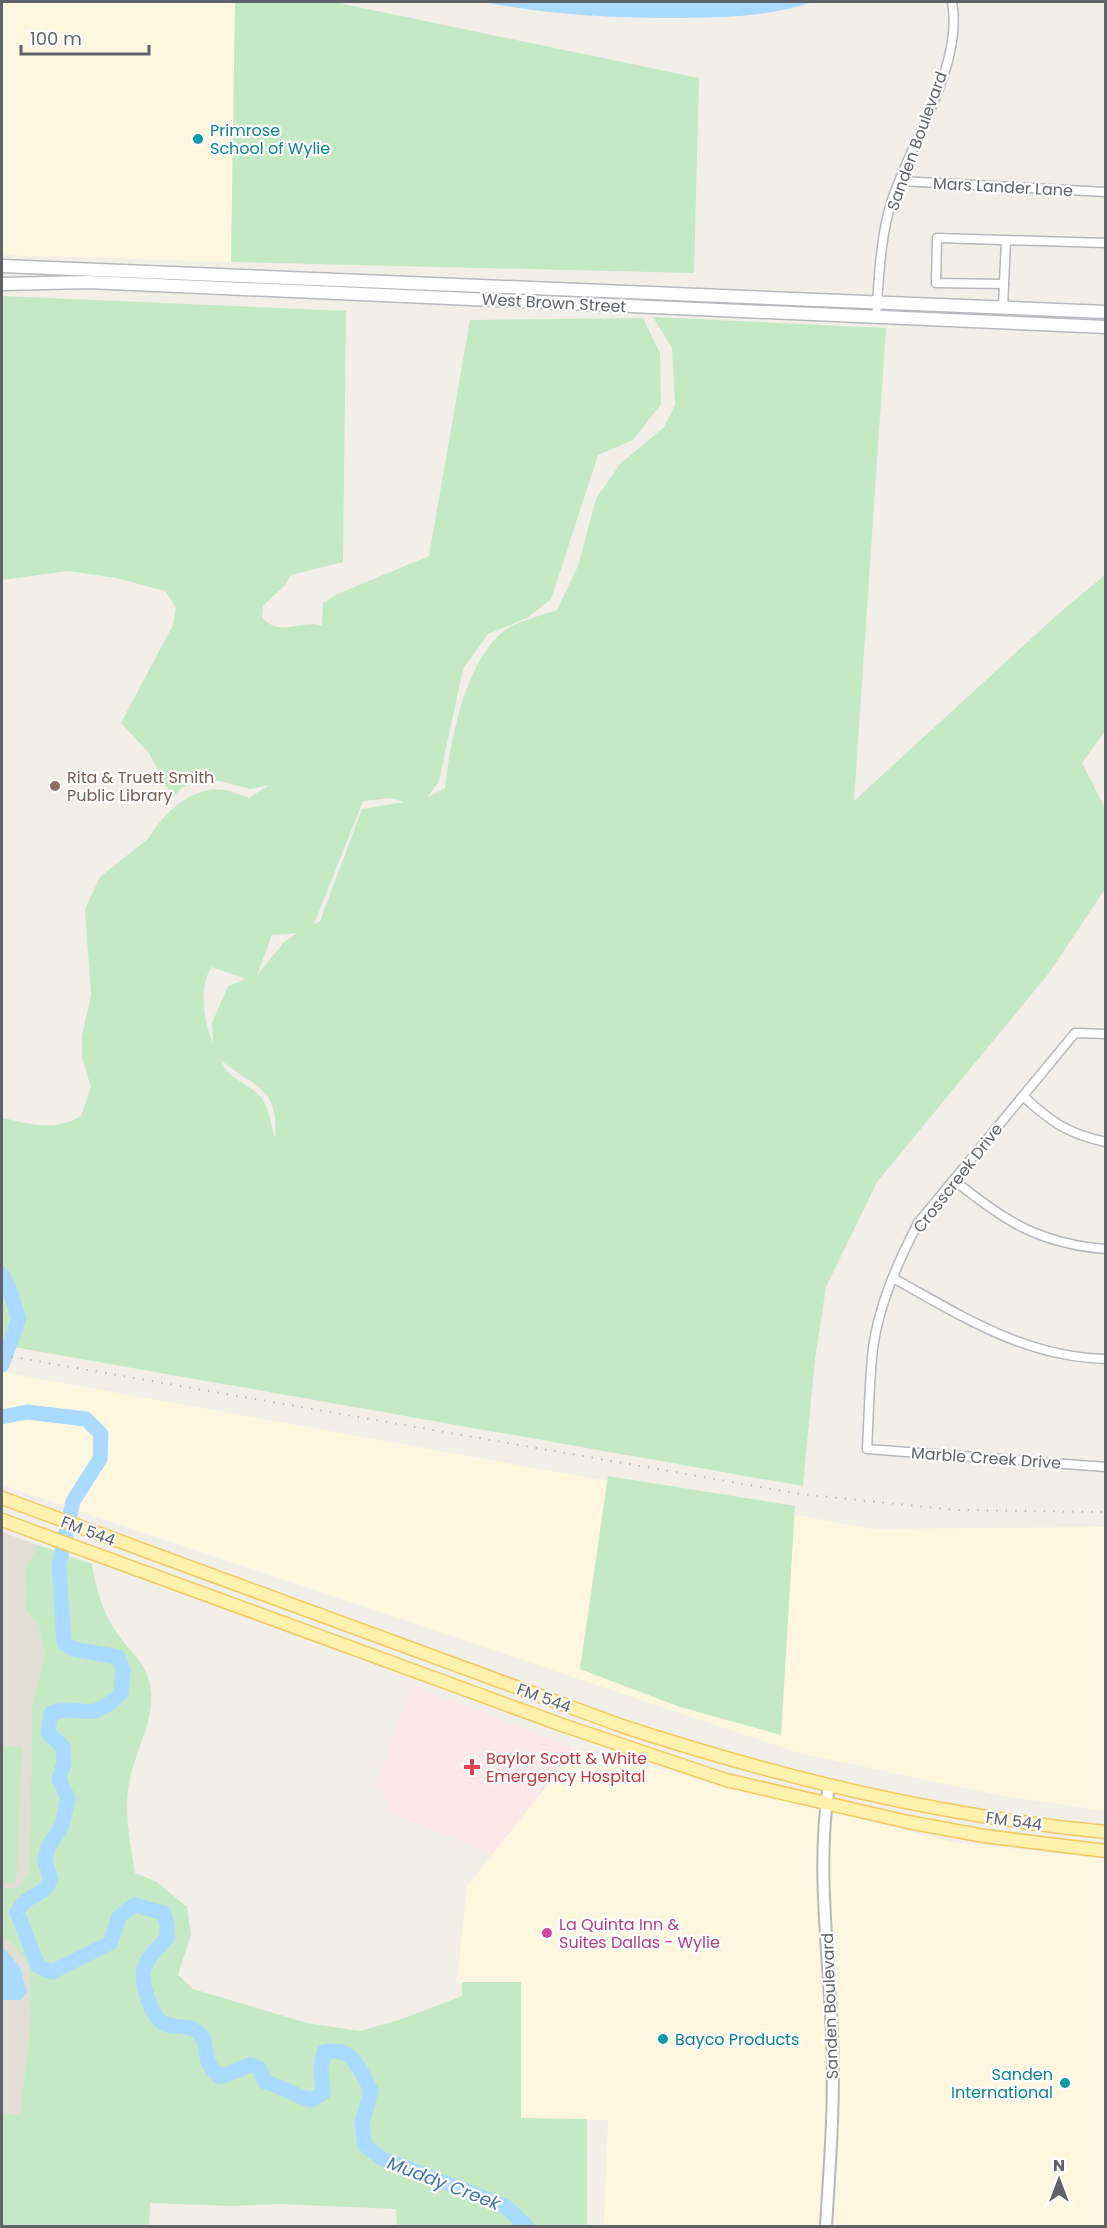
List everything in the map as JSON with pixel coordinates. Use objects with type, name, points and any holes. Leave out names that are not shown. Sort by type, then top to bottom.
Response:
[{"type":"main road","name":"West Brown Street","points":[[2,266],[1106,312]]},
{"type":"main road","points":[[88,282],[128,277],[135,272]]},
{"type":"main road","name":"West Brown Street","points":[[2,284],[88,282],[1106,327]]},
{"type":"main road","name":"FM 544","points":[[2,1498],[622,1726],[770,1772],[987,1817],[1106,1832]]},
{"type":"main road","name":"FM 544","points":[[2,1520],[624,1747],[726,1780],[826,1805],[984,1836],[1106,1851]]},
{"type":"main road","points":[[405,1668],[412,1650]]},
{"type":"street","name":"Sanden Boulevard","points":[[876,317],[891,202],[936,98],[949,52],[954,12],[952,2]]},
{"type":"street","name":"Mars Lander Lane","points":[[900,181],[1106,192]]},
{"type":"street","points":[[1004,284],[936,283],[937,238],[1106,243]]},
{"type":"street","points":[[1002,308],[1006,240]]},
{"type":"street","name":"Crosscreek Drive","points":[[867,1449],[874,1347],[893,1278],[918,1223],[1075,1034],[1106,1034]]},
{"type":"street","points":[[1023,1096],[1054,1124],[1080,1137],[1106,1142]]},
{"type":"street","points":[[954,1180],[993,1212],[1023,1228],[1053,1240],[1106,1249]]},
{"type":"street","points":[[893,1278],[974,1324],[1028,1347],[1082,1358],[1106,1359]]},
{"type":"street","name":"Marble Creek Drive","points":[[867,1449],[1106,1467]]},
{"type":"street","name":"Sanden Boulevard","points":[[826,2226],[832,2121],[832,2040],[825,1888],[826,1805],[829,1785]]},
{"type":"shaded area","points":[[2,2],[235,2],[231,262],[2,255]]},
{"type":"shaded area","points":[[2,1372],[873,1529],[1105,1527],[1105,1811],[998,1795],[799,1753],[2,1485]]},
{"type":"shaded area","points":[[2,1532],[38,1545],[25,1570],[26,1611],[38,1624],[45,1655],[32,1704],[30,1870],[18,1888],[2,1888]]},
{"type":"shaded area","name":"Baylor Scott & White Emergency Hospital","points":[[412,1685],[576,1749],[492,1854],[387,1812],[386,1800],[381,1788],[375,1786]]},
{"type":"shaded area","points":[[576,1749],[952,1842],[1105,1859],[1105,2226],[604,2226],[608,2120],[521,2119],[520,1982],[457,1982],[467,1886]]},
{"type":"shaded area","points":[[2,1936],[14,1945],[29,1968],[31,2023],[20,2114],[2,2114]]},
{"type":"green space","points":[[235,2],[334,2],[699,78],[694,273],[231,262]]},
{"type":"green space","points":[[2,296],[346,311],[343,562],[291,575],[285,585],[263,606],[262,618],[277,627],[314,624],[322,626],[323,603],[335,595],[429,556],[470,320],[643,318],[660,353],[661,404],[633,440],[598,455],[551,599],[527,618],[488,634],[463,669],[439,781],[428,797],[445,788],[451,748],[462,703],[479,661],[505,630],[523,621],[557,610],[578,566],[596,499],[620,464],[664,427],[675,405],[672,348],[653,317],[886,328],[854,801],[1057,615],[1105,575],[1105,731],[1082,763],[1105,808],[1105,889],[1049,973],[877,1182],[826,1287],[815,1359],[803,1486],[2,1345],[2,1118],[52,1125],[71,1121],[81,1116],[91,1087],[82,1058],[82,1036],[91,995],[85,909],[100,877],[149,838],[163,818],[181,802],[192,796],[214,790],[226,790],[249,798],[269,785],[250,789],[220,781],[203,780],[185,786],[172,797],[149,753],[121,723],[173,625],[176,607],[165,591],[116,578],[68,571],[2,580]],"holes":[[[390,798],[404,802],[362,809],[320,921],[314,924],[363,801]],[[298,933],[285,941],[257,975],[272,935]],[[212,967],[246,979],[228,986],[212,1023],[213,1043],[207,1026],[204,1005],[208,974]],[[221,1060],[262,1090],[269,1098],[275,1121],[275,1138],[262,1099],[224,1067]]]},
{"type":"green space","points":[[608,1476],[795,1506],[781,1735],[680,1707],[580,1669]]},
{"type":"green space","points":[[38,1545],[92,1564],[104,1610],[119,1636],[144,1668],[150,1684],[151,1705],[147,1726],[128,1790],[128,1825],[135,1873],[157,1882],[187,1907],[191,1934],[178,1975],[193,1989],[307,2023],[360,2031],[405,2018],[462,1996],[462,1982],[521,1982],[521,2118],[587,2119],[587,2226],[397,2226],[396,2209],[281,2204],[232,2206],[150,2203],[149,2226],[2,2226],[2,2114],[20,2114],[31,2023],[29,1968],[14,1945],[2,1936],[2,1888],[18,1888],[30,1870],[32,1704],[45,1655],[38,1624],[26,1611],[25,1570]]},
{"type":"green space","points":[[2,1746],[22,1747],[16,1883],[2,1883]]},
{"type":"water","points":[[484,2],[813,2],[759,14],[667,18],[575,14],[530,10]]},
{"type":"water","points":[[2,1946],[20,1967],[27,1993],[20,2000],[2,2000]]},
{"type":"waterway","name":"Muddy Creek","points":[[2,1274],[19,1319],[2,1365]]},
{"type":"waterway","name":"Muddy Creek","points":[[2,1417],[27,1412],[86,1419],[101,1434],[100,1459],[73,1501],[59,1565],[64,1643],[73,1649],[118,1657],[123,1670],[121,1693],[101,1709],[86,1712],[63,1710],[51,1713],[48,1733],[63,1747],[64,1763],[59,1779],[68,1798],[62,1826],[48,1847],[45,1861],[51,1880],[43,1890],[21,1905],[17,1912],[38,1966],[52,1972],[110,1943],[119,1917],[134,1905],[164,1913],[167,1938],[148,1960],[145,1967],[143,1974],[145,1991],[159,2020],[170,2025],[188,2027],[200,2034],[205,2043],[207,2059],[220,2077],[250,2065],[259,2068],[265,2082],[312,2100],[323,2093],[321,2067],[324,2052],[342,2052],[354,2060],[371,2090],[362,2124],[365,2145],[381,2158],[505,2206],[526,2226]]},
{"type":"railway","points":[[2,1355],[801,1494],[955,1510],[1106,1512]]},
{"type":"place","name":"Primrose School of Wylie","points":[[198,139]]},
{"type":"place","name":"Rita & Truett Smith Public Library","points":[[55,786]]},
{"type":"place","name":"Baylor Scott & White Emergency Hospital","points":[[472,1767]]},
{"type":"place","name":"La Quinta Inn & Suites Dallas - Wylie","points":[[547,1933]]},
{"type":"place","name":"Bayco Products","points":[[663,2039]]},
{"type":"place","name":"Sanden International","points":[[1065,2083]]}]
